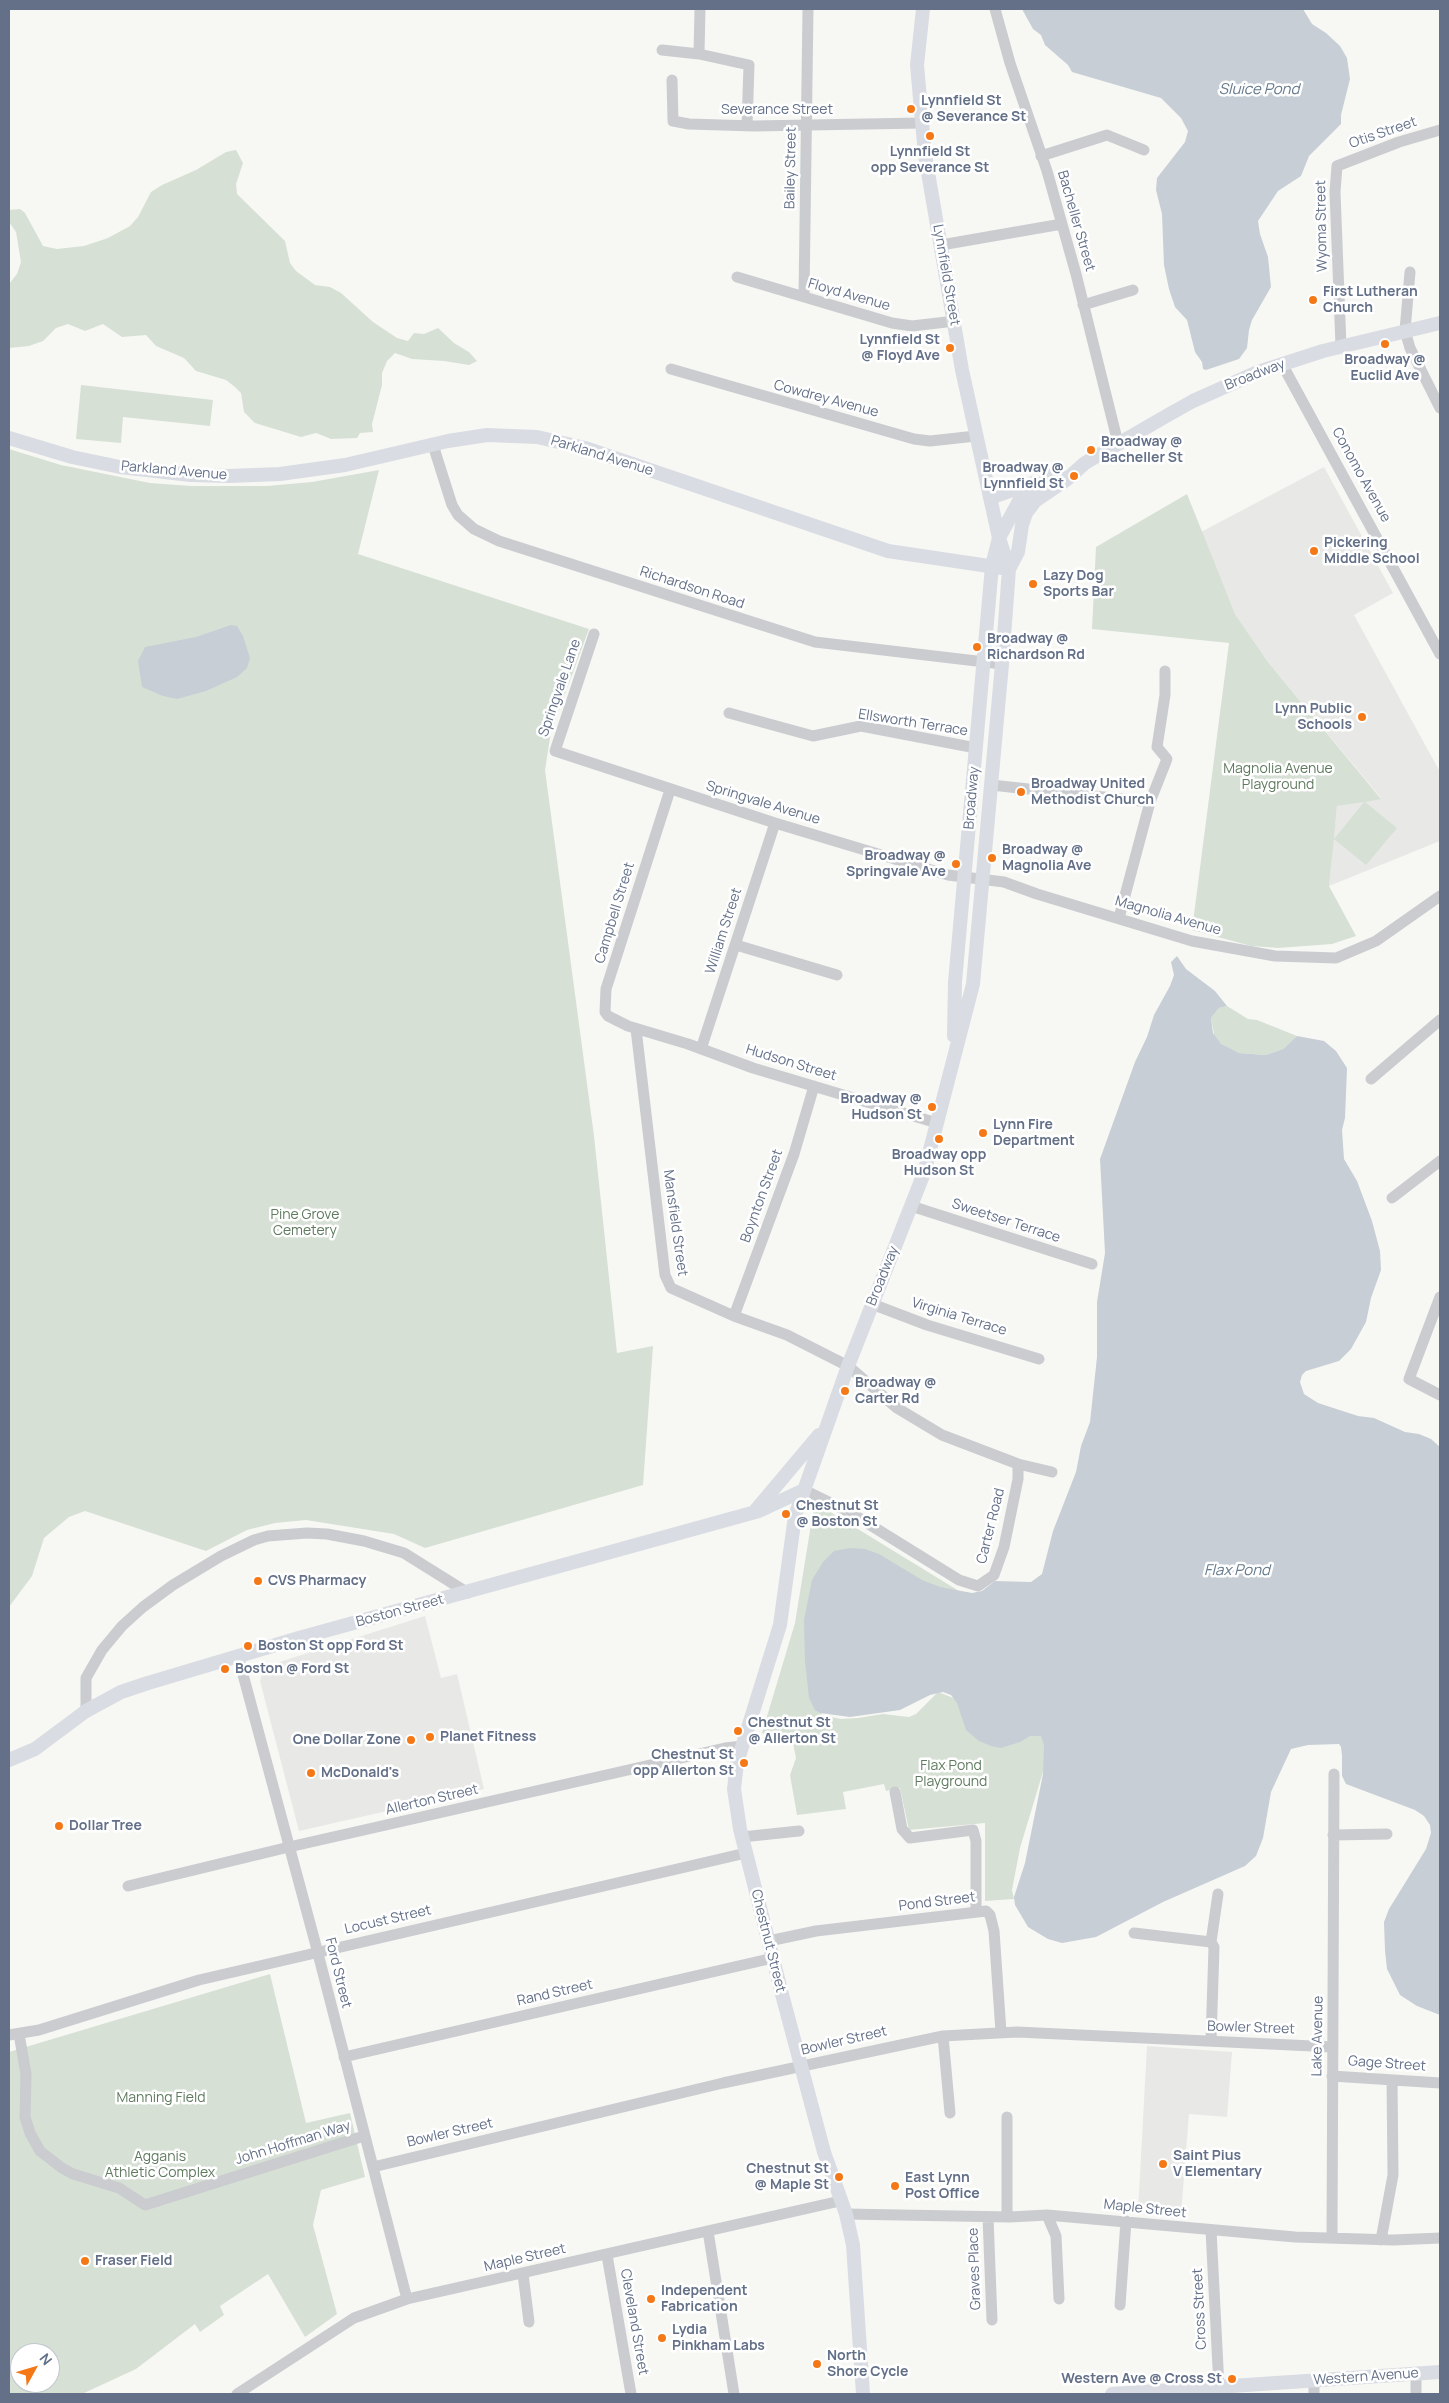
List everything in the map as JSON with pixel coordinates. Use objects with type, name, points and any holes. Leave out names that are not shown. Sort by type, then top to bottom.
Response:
[{"type":"main road","name":"Lynnfield Street","points":[[924,9],[917,65],[925,156],[962,370],[999,538]]},
{"type":"main road","name":"Broadway","points":[[1009,569],[1018,552],[1022,525],[1030,508],[1044,494],[1066,480],[1085,463],[1118,443],[1193,401],[1258,372],[1341,346],[1440,323]]},
{"type":"main road","name":"Parkland Avenue","points":[[9,438],[72,457],[120,467],[192,475],[229,476],[280,474],[339,466],[487,435],[524,436],[554,440],[585,448],[888,551],[1009,569]]},
{"type":"main road","name":"Broadway","points":[[990,498],[1010,493],[1058,472],[1085,463]]},
{"type":"main road","name":"Broadway","points":[[954,1059],[955,982],[992,566],[999,538],[1019,501],[1058,472]]},
{"type":"main road","name":"Broadway","points":[[804,1490],[848,1366],[924,1173],[973,984],[1009,569],[999,538]]},
{"type":"main road","points":[[753,1513],[790,1472],[827,1425]]},
{"type":"main road","name":"Boston Street","points":[[9,1760],[34,1749],[86,1711],[123,1691],[238,1656],[753,1513],[779,1504],[804,1490]]},
{"type":"main road","name":"Chestnut Street","points":[[804,1490],[793,1527],[777,1636],[737,1763],[734,1789],[742,1837],[824,2152],[846,2214],[854,2261],[863,2394]]},
{"type":"main road","name":"Western Avenue","points":[[1112,2394],[1219,2387],[1247,2389],[1314,2387],[1440,2372]]},
{"type":"street","points":[[699,54],[700,9]]},
{"type":"street","name":"Bailey Street","points":[[804,297],[808,9]]},
{"type":"street","name":"Bacheller Street","points":[[995,9],[1010,63],[1042,156],[1062,224],[1118,443]]},
{"type":"street","points":[[662,50],[699,54],[749,65],[747,126]]},
{"type":"street","name":"Severance Street","points":[[672,80],[673,121],[689,124],[747,126],[922,123]]},
{"type":"street","name":"Otis Street","points":[[1337,166],[1399,142],[1440,130]]},
{"type":"street","points":[[1042,156],[1107,135],[1144,150]]},
{"type":"street","name":"Wyoma Street","points":[[1337,166],[1335,192],[1341,346]]},
{"type":"street","points":[[941,245],[1062,224]]},
{"type":"street","points":[[1410,272],[1405,331],[1410,348],[1440,408]]},
{"type":"street","name":"Floyd Avenue","points":[[737,277],[902,325],[955,321]]},
{"type":"street","points":[[1083,305],[1133,290]]},
{"type":"street","name":"Conomo Avenue","points":[[1282,364],[1440,654]]},
{"type":"street","name":"Cowdrey Avenue","points":[[670,369],[914,439],[930,441],[976,436]]},
{"type":"street","name":"Richardson Road","points":[[432,445],[452,505],[458,515],[474,529],[499,541],[815,642],[1002,664]]},
{"type":"street","name":"Springvale Lane","points":[[555,751],[594,634]]},
{"type":"street","points":[[1119,918],[1150,802],[1167,759],[1157,747],[1164,695],[1165,671]]},
{"type":"street","name":"Ellsworth Terrace","points":[[728,713],[813,736],[861,726],[976,748]]},
{"type":"street","name":"Springvale Avenue","points":[[555,751],[776,823],[948,875],[965,877]]},
{"type":"street","points":[[991,785],[1150,802]]},
{"type":"street","name":"Campbell Street","points":[[636,1029],[608,1016],[605,1012],[604,1000],[670,790]]},
{"type":"street","name":"William Street","points":[[702,1049],[776,823]]},
{"type":"street","name":"Magnolia Avenue","points":[[965,877],[1004,882],[1037,894],[1192,941],[1275,956],[1336,958],[1376,941],[1439,898]]},
{"type":"street","points":[[736,945],[837,975]]},
{"type":"street","points":[[1371,1079],[1440,1020]]},
{"type":"street","name":"Hudson Street","points":[[636,1029],[937,1123]]},
{"type":"street","name":"Mansfield Street","points":[[636,1029],[667,1284],[675,1291],[734,1316],[787,1335],[848,1366]]},
{"type":"street","name":"Boynton Street","points":[[734,1316],[794,1154],[814,1086]]},
{"type":"street","points":[[1392,1198],[1440,1161]]},
{"type":"street","name":"Sweetser Terrace","points":[[911,1206],[1092,1264]]},
{"type":"street","points":[[1440,1297],[1409,1379],[1440,1395]]},
{"type":"street","name":"Virginia Terrace","points":[[872,1304],[927,1325],[1039,1359]]},
{"type":"street","points":[[848,1366],[897,1408],[942,1435],[1018,1464],[1052,1472]]},
{"type":"street","name":"Carter Road","points":[[804,1490],[851,1513],[959,1580],[978,1586],[994,1575],[1004,1547],[1018,1479],[1018,1464]]},
{"type":"street","points":[[86,1711],[86,1678],[102,1650],[122,1626],[143,1607],[173,1585],[221,1556],[254,1540],[268,1536],[307,1532],[364,1541],[404,1553],[468,1593]]},
{"type":"street","name":"Ford Street","points":[[238,1656],[317,1952],[406,2299]]},
{"type":"street","name":"Allerton Street","points":[[128,1886],[289,1847],[725,1748],[743,1746]]},
{"type":"street","name":"Lake Avenue","points":[[1332,2238],[1334,1774]]},
{"type":"street","points":[[895,1792],[902,1829],[910,1838],[973,1830],[976,1841],[976,1911]]},
{"type":"street","points":[[742,1837],[799,1831]]},
{"type":"street","points":[[1333,1835],[1387,1834]]},
{"type":"street","name":"Locust Street","points":[[13,2035],[199,1980],[746,1853]]},
{"type":"street","points":[[1211,2041],[1214,1947],[1212,1942],[1218,1894]]},
{"type":"street","name":"Pond Street","points":[[769,1941],[816,1931],[986,1910],[992,1922],[1001,2032]]},
{"type":"street","points":[[1134,1933],[1212,1942]]},
{"type":"street","name":"Rand Street","points":[[344,2057],[773,1958]]},
{"type":"street","name":"Bowler Street","points":[[373,2167],[802,2066],[943,2036],[1001,2032],[1333,2047]]},
{"type":"street","name":"John Hoffman Way","points":[[13,2035],[26,2074],[25,2117],[32,2138],[40,2151],[73,2174],[106,2182],[145,2205],[364,2136]]},
{"type":"street","points":[[943,2036],[950,2113]]},
{"type":"street","name":"Gage Street","points":[[1332,2076],[1440,2082]]},
{"type":"street","points":[[1381,2240],[1393,2175],[1392,2080]]},
{"type":"street","points":[[1007,2117],[1007,2217]]},
{"type":"street","name":"Maple Street","points":[[237,2394],[354,2318],[406,2299],[840,2201]]},
{"type":"street","name":"Maple Street","points":[[846,2214],[988,2217],[1048,2215],[1211,2230],[1332,2238],[1381,2240],[1440,2238]]},
{"type":"street","points":[[1048,2215],[1056,2236],[1059,2299]]},
{"type":"street","name":"Graves Place","points":[[988,2217],[992,2320]]},
{"type":"street","points":[[1120,2305],[1126,2221]]},
{"type":"street","name":"Cross Street","points":[[1211,2230],[1219,2387]]},
{"type":"street","points":[[708,2231],[734,2394]]},
{"type":"street","name":"Cleveland Street","points":[[607,2254],[631,2394]]},
{"type":"street","points":[[523,2274],[528,2322]]},
{"type":"street","points":[[1416,2374],[1416,2394]]},
{"type":"shaded area","name":"Lynn Public Schools","points":[[1324,467],[1393,593],[1354,615],[1440,772],[1440,841],[1329,886],[1337,806],[1381,798],[1268,662],[1235,614],[1201,532]]},
{"type":"shaded area","points":[[425,1616],[441,1678],[457,1674],[484,1789],[299,1831],[260,1681],[262,1674],[273,1664]]},
{"type":"shaded area","name":"Saint Pius V Elementary","points":[[1147,2046],[1232,2052],[1227,2117],[1189,2114],[1181,2214],[1138,2211]]},
{"type":"green space","points":[[236,150],[243,163],[236,184],[237,194],[285,241],[290,263],[296,271],[315,285],[330,287],[341,293],[373,322],[397,338],[408,341],[414,333],[424,334],[438,328],[454,343],[469,352],[477,361],[469,365],[412,359],[395,353],[387,361],[382,373],[382,385],[372,424],[373,432],[360,433],[357,438],[331,439],[316,433],[301,437],[255,423],[244,412],[241,393],[235,387],[226,380],[196,371],[184,358],[156,346],[146,335],[122,337],[103,324],[85,331],[68,324],[56,328],[43,341],[29,346],[9,348],[9,284],[17,274],[21,262],[16,232],[9,222],[9,210],[20,209],[25,213],[43,246],[57,249],[84,246],[108,238],[130,226],[138,217],[151,192],[162,185],[196,170],[226,152]]},
{"type":"green space","points":[[81,385],[213,400],[210,426],[123,417],[121,443],[76,439]]},
{"type":"green space","name":"Pine Grove Cemetery","points":[[9,449],[61,465],[150,483],[191,486],[267,486],[312,482],[379,470],[358,554],[589,629],[551,732],[545,770],[594,1136],[617,1353],[653,1346],[643,1485],[425,1548],[394,1534],[306,1520],[275,1523],[247,1530],[206,1551],[85,1511],[69,1517],[44,1538],[32,1576],[9,1607]]},
{"type":"green space","name":"Magnolia Avenue Playground","points":[[1187,494],[1235,614],[1268,662],[1381,799],[1365,802],[1397,828],[1366,865],[1334,839],[1329,886],[1356,936],[1332,944],[1278,948],[1251,946],[1192,930],[1229,643],[1092,629],[1096,547]],"holes":[[[1364,802],[1335,838],[1337,806]]]},
{"type":"green space","points":[[1227,1006],[1248,1019],[1257,1020],[1297,1036],[1283,1049],[1266,1055],[1239,1053],[1226,1048],[1215,1039],[1211,1018],[1219,1008]]},
{"type":"green space","name":"Flax Pond Playground","points":[[822,1507],[959,1591],[821,1714],[827,1719],[831,1717],[841,1719],[858,1718],[883,1714],[909,1717],[916,1714],[938,1692],[1031,1728],[1052,1742],[1020,1848],[1012,1890],[1014,1899],[985,1901],[985,1823],[909,1830],[900,1788],[886,1791],[884,1784],[843,1792],[846,1809],[797,1815],[790,1775],[796,1758],[793,1743],[762,1733],[795,1623],[813,1512],[816,1508]]},
{"type":"green space","name":"Agganis Athletic Complex","points":[[270,1974],[306,2123],[350,2113],[365,2177],[321,2190],[313,2225],[337,2314],[305,2337],[268,2274],[220,2306],[224,2315],[200,2332],[195,2324],[136,2369],[82,2394],[9,2394],[9,2052]]},
{"type":"water","name":"Sluice Pond","points":[[1022,9],[1303,9],[1312,24],[1326,33],[1340,46],[1347,58],[1350,79],[1341,115],[1341,124],[1309,156],[1301,176],[1278,191],[1258,221],[1260,234],[1268,257],[1271,287],[1252,320],[1247,348],[1239,359],[1206,370],[1203,369],[1202,362],[1195,352],[1187,320],[1175,307],[1169,289],[1164,265],[1162,214],[1156,190],[1157,178],[1185,142],[1188,131],[1181,118],[1161,98],[1072,72],[1068,65],[1045,45],[1041,35],[1033,29]]},
{"type":"water","points":[[231,625],[237,626],[243,636],[250,658],[247,668],[237,677],[206,691],[177,699],[163,696],[142,687],[138,661],[145,647],[196,637]]},
{"type":"water","name":"Flax Pond","points":[[1177,956],[1186,969],[1215,991],[1227,1006],[1219,1008],[1211,1018],[1213,1033],[1221,1044],[1239,1053],[1266,1055],[1283,1049],[1297,1036],[1324,1041],[1336,1051],[1347,1068],[1345,1118],[1342,1130],[1344,1159],[1357,1181],[1372,1221],[1380,1251],[1381,1270],[1371,1298],[1366,1322],[1351,1349],[1339,1361],[1306,1371],[1302,1375],[1300,1382],[1304,1394],[1318,1403],[1358,1416],[1374,1418],[1405,1432],[1419,1434],[1431,1439],[1440,1447],[1440,2015],[1417,2006],[1400,1995],[1387,1969],[1385,1951],[1384,1922],[1389,1909],[1426,1849],[1431,1833],[1430,1825],[1424,1816],[1415,1810],[1346,1784],[1342,1776],[1342,1756],[1339,1744],[1308,1745],[1291,1749],[1271,1792],[1263,1838],[1256,1856],[1245,1866],[1163,1902],[1096,1937],[1062,1943],[1048,1939],[1028,1927],[1015,1905],[1014,1897],[1025,1863],[1043,1774],[1044,1745],[1041,1736],[1030,1736],[1020,1742],[1001,1748],[979,1741],[966,1730],[957,1703],[951,1695],[943,1692],[930,1695],[900,1710],[850,1717],[820,1713],[815,1710],[809,1698],[805,1661],[804,1620],[812,1580],[823,1562],[834,1551],[850,1548],[865,1549],[879,1554],[922,1580],[940,1587],[972,1593],[982,1591],[995,1581],[1031,1582],[1042,1574],[1053,1531],[1076,1472],[1081,1446],[1090,1422],[1097,1357],[1097,1302],[1105,1253],[1100,1159],[1154,1015],[1170,986],[1174,975],[1171,962]]},
{"type":"place","name":"Lynnfield St @ Severance St","points":[[911,109]]},
{"type":"place","name":"Lynnfield St opp Severance St","points":[[930,136]]},
{"type":"place","name":"First Lutheran Church","points":[[1313,300]]},
{"type":"place","name":"Broadway @ Euclid Ave","points":[[1385,344]]},
{"type":"place","name":"Lynnfield St @ Floyd Ave","points":[[950,348]]},
{"type":"place","name":"Broadway @ Bacheller St","points":[[1091,450]]},
{"type":"place","name":"Broadway @ Lynnfield St","points":[[1074,476]]},
{"type":"place","name":"Pickering Middle School","points":[[1314,551]]},
{"type":"place","name":"Lazy Dog Sports Bar","points":[[1033,584]]},
{"type":"place","name":"Broadway @ Richardson Rd","points":[[977,647]]},
{"type":"place","name":"Lynn Public Schools","points":[[1362,717]]},
{"type":"place","name":"Broadway United Methodist Church","points":[[1021,792]]},
{"type":"place","name":"Broadway @ Magnolia Ave","points":[[992,858]]},
{"type":"place","name":"Broadway @ Springvale Ave","points":[[956,864]]},
{"type":"place","name":"Broadway @ Hudson St","points":[[932,1107]]},
{"type":"place","name":"Lynn Fire Department","points":[[983,1133]]},
{"type":"place","name":"Broadway opp Hudson St","points":[[939,1139]]},
{"type":"place","name":"Broadway @ Carter Rd","points":[[845,1391]]},
{"type":"place","name":"Chestnut St @ Boston St","points":[[786,1514]]},
{"type":"place","name":"CVS Pharmacy","points":[[258,1581]]},
{"type":"place","name":"Boston St opp Ford St","points":[[248,1646]]},
{"type":"place","name":"Boston @ Ford St","points":[[225,1669]]},
{"type":"place","name":"Chestnut St @ Allerton St","points":[[738,1731]]},
{"type":"place","name":"Planet Fitness","points":[[430,1737]]},
{"type":"place","name":"One Dollar Zone","points":[[411,1740]]},
{"type":"place","name":"Chestnut St opp Allerton St","points":[[744,1763]]},
{"type":"place","name":"McDonald's","points":[[311,1773]]},
{"type":"place","name":"Dollar Tree","points":[[59,1826]]},
{"type":"place","name":"Saint Pius V Elementary","points":[[1163,2164]]},
{"type":"place","name":"Chestnut St @ Maple St","points":[[839,2177]]},
{"type":"place","name":"East Lynn Post Office","points":[[895,2186]]},
{"type":"place","name":"Fraser Field","points":[[85,2261]]},
{"type":"place","name":"Independent Fabrication","points":[[651,2299]]},
{"type":"place","name":"Lydia Pinkham Labs","points":[[662,2338]]},
{"type":"place","name":"North Shore Cycle","points":[[817,2364]]},
{"type":"place","name":"Western Ave @ Cross St","points":[[1232,2379]]},
{"type":"park label","name":"Manning Field","points":[[161,2098]]}]
